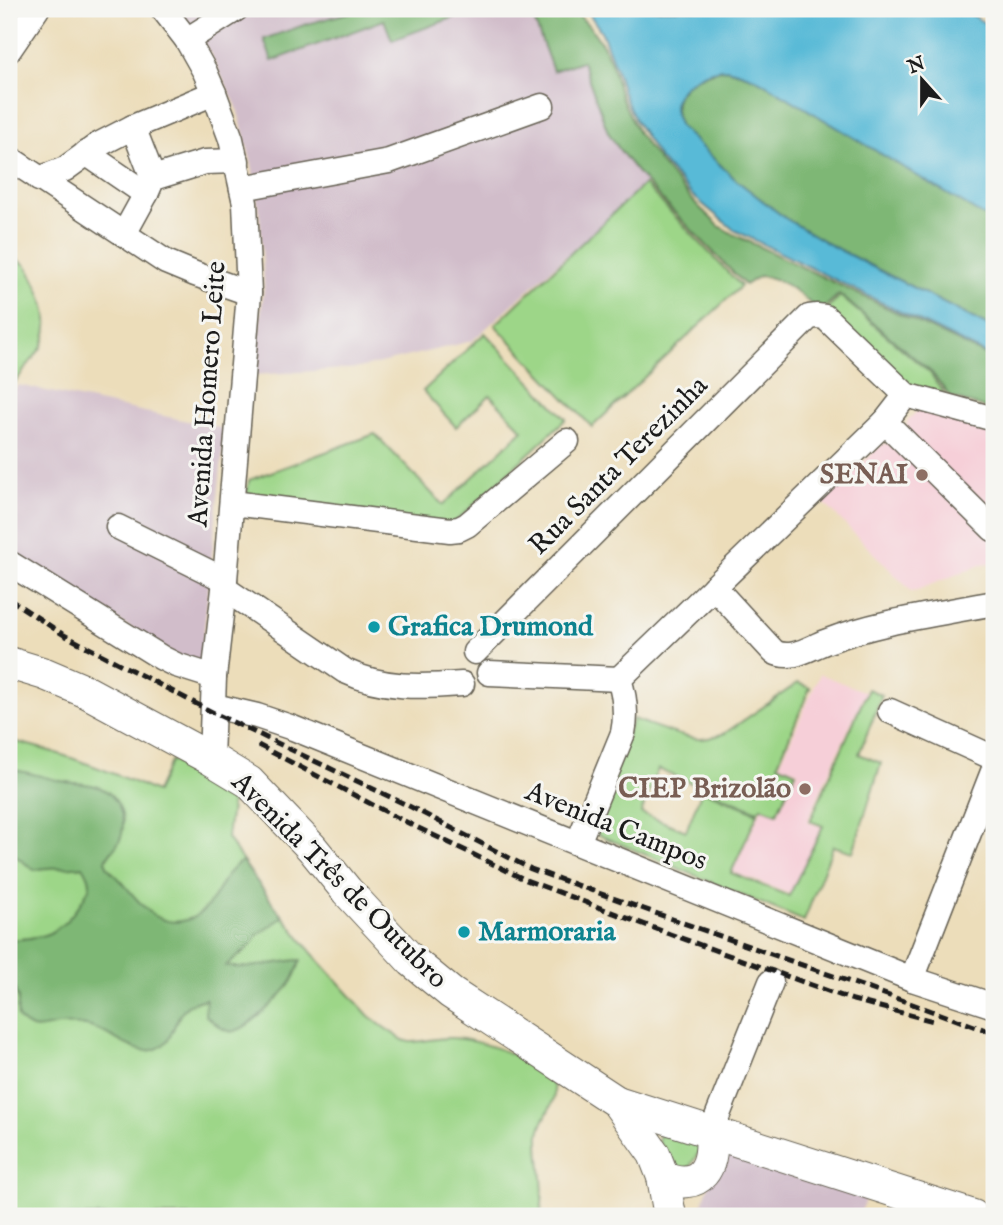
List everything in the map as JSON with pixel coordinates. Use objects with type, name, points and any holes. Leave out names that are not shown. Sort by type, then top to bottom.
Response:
[{"type":"main road","name":"Avenida Três de Outubro","points":[[9,663],[45,674],[85,691],[212,759],[249,782],[312,848],[347,891],[412,961],[451,993],[617,1102],[650,1146],[663,1177],[670,1216]]},
{"type":"main road","points":[[617,1102],[973,1216]]},
{"type":"main road","points":[[650,1146],[660,1127],[676,1120]]},
{"type":"main road","points":[[663,1177],[682,1182],[702,1175],[711,1158],[711,1132]]},
{"type":"street","points":[[9,50],[37,9]]},
{"type":"street","name":"Avenida Homero Leite","points":[[163,9],[187,40],[205,72],[206,96],[231,139],[231,161],[245,203],[249,293],[225,584],[214,677],[212,759]]},
{"type":"street","points":[[187,40],[236,9]]},
{"type":"street","points":[[39,179],[65,169],[86,153],[133,127],[206,96]]},
{"type":"street","points":[[242,188],[389,161],[542,106]]},
{"type":"street","points":[[133,127],[149,186]]},
{"type":"street","points":[[86,153],[149,186]]},
{"type":"street","points":[[9,158],[166,262],[249,293]]},
{"type":"street","points":[[124,234],[149,186],[205,162],[231,161]]},
{"type":"street","name":"Rua Santa Terezinha","points":[[475,652],[805,319],[824,317],[906,395]]},
{"type":"street","points":[[489,673],[619,679],[885,422],[906,395],[994,419]]},
{"type":"street","points":[[885,422],[993,528]]},
{"type":"street","points":[[232,503],[459,529],[567,441]]},
{"type":"street","points":[[118,527],[225,584],[345,671],[360,678],[377,683],[423,686],[458,678],[473,687],[487,678],[489,673],[485,657],[470,652],[460,657],[456,661],[458,678]]},
{"type":"street","points":[[9,562],[176,666],[214,677]]},
{"type":"street","points":[[714,587],[774,652],[785,656],[878,625],[994,603]]},
{"type":"street","points":[[578,843],[623,733],[626,711],[619,679]]},
{"type":"street","name":"Avenida Campos","points":[[214,706],[293,728],[912,979],[994,1006]]},
{"type":"street","points":[[890,711],[994,758]]},
{"type":"street","points":[[912,979],[994,769]]},
{"type":"street","points":[[711,1132],[771,982]]},
{"type":"shaded area","points":[[177,9],[544,9],[589,67],[650,180],[472,341],[359,368],[254,375],[264,286],[260,220],[252,165],[236,105],[210,53]]},
{"type":"shaded area","points":[[18,385],[225,429],[200,670],[9,554],[9,397]]},
{"type":"shaded area","name":"SENAI","points":[[923,405],[994,428],[994,565],[981,565],[912,592],[823,502],[882,444],[893,442],[909,431],[906,426],[908,420]]},
{"type":"shaded area","name":"CIEP Brizolão","points":[[820,674],[865,692],[807,822],[821,827],[790,894],[733,872],[762,808],[778,814],[798,771],[780,764]]},
{"type":"shaded area","points":[[722,1148],[868,1195],[859,1216],[698,1216]]},
{"type":"green space","points":[[362,9],[477,9],[392,40],[384,20],[272,61],[264,39]]},
{"type":"green space","points":[[530,9],[573,9],[590,27],[611,62],[621,97],[638,133],[661,164],[719,226],[994,359],[994,411],[950,397],[932,373],[839,294],[820,312],[777,280],[759,276],[745,285],[656,193],[623,154],[608,132],[582,61],[553,71]]},
{"type":"green space","points":[[725,69],[755,78],[994,222],[994,329],[834,247],[785,218],[736,180],[680,127],[676,103],[684,87],[702,76]]},
{"type":"green space","points":[[644,184],[741,286],[592,427],[495,325]]},
{"type":"green space","points":[[9,256],[24,264],[31,273],[43,299],[47,331],[41,348],[9,390]]},
{"type":"green space","points":[[840,296],[930,373],[947,399],[914,391],[824,313]]},
{"type":"green space","points":[[485,333],[566,419],[452,525],[246,500],[249,480],[375,434],[443,505],[523,430],[490,395],[456,427],[423,391]]},
{"type":"green space","points":[[798,683],[810,688],[778,764],[796,772],[777,813],[761,807],[758,811],[658,769],[641,813],[686,831],[702,790],[758,813],[731,873],[789,896],[823,826],[810,821],[868,689],[882,695],[859,754],[881,763],[853,852],[833,846],[804,921],[589,831],[633,719],[683,736],[708,738],[725,733]]},
{"type":"green space","points":[[9,740],[84,762],[156,792],[171,760],[232,798],[227,838],[261,888],[312,953],[369,1016],[403,1040],[410,1042],[464,1039],[511,1054],[540,1070],[550,1080],[554,1096],[539,1135],[543,1195],[540,1216],[9,1216]]},
{"type":"green space","points":[[9,769],[107,791],[119,807],[123,826],[117,845],[107,858],[107,866],[145,908],[162,919],[182,921],[202,912],[228,874],[242,861],[283,917],[258,935],[250,946],[226,966],[253,967],[301,960],[292,981],[263,1013],[235,1031],[222,1028],[205,1015],[206,999],[193,1003],[179,1015],[164,1044],[148,1051],[139,1050],[86,1026],[62,1025],[36,1029],[23,1023],[18,1017],[18,998],[9,978],[9,940],[41,936],[57,929],[72,915],[90,882],[83,866],[34,870],[9,851]]},
{"type":"green space","points":[[671,1126],[706,1142],[682,1178],[658,1141],[660,1135]]},
{"type":"water","points":[[586,9],[963,9],[994,29],[994,222],[755,78],[739,72],[716,70],[694,79],[678,94],[674,108],[680,127],[736,180],[785,218],[834,247],[994,329],[994,358],[734,230],[693,196],[659,158],[636,122],[602,33]]},
{"type":"railway","points":[[9,599],[64,635],[214,713],[407,805],[531,869],[994,1033]]},
{"type":"railway","points":[[258,745],[398,818],[526,880],[853,1000],[933,1021]]},
{"type":"place","name":"SENAI","points":[[922,475]]},
{"type":"place","name":"Grafica Drumond","points":[[374,627]]},
{"type":"place","name":"CIEP Brizolão","points":[[805,789]]},
{"type":"place","name":"Marmoraria","points":[[464,932]]}]
